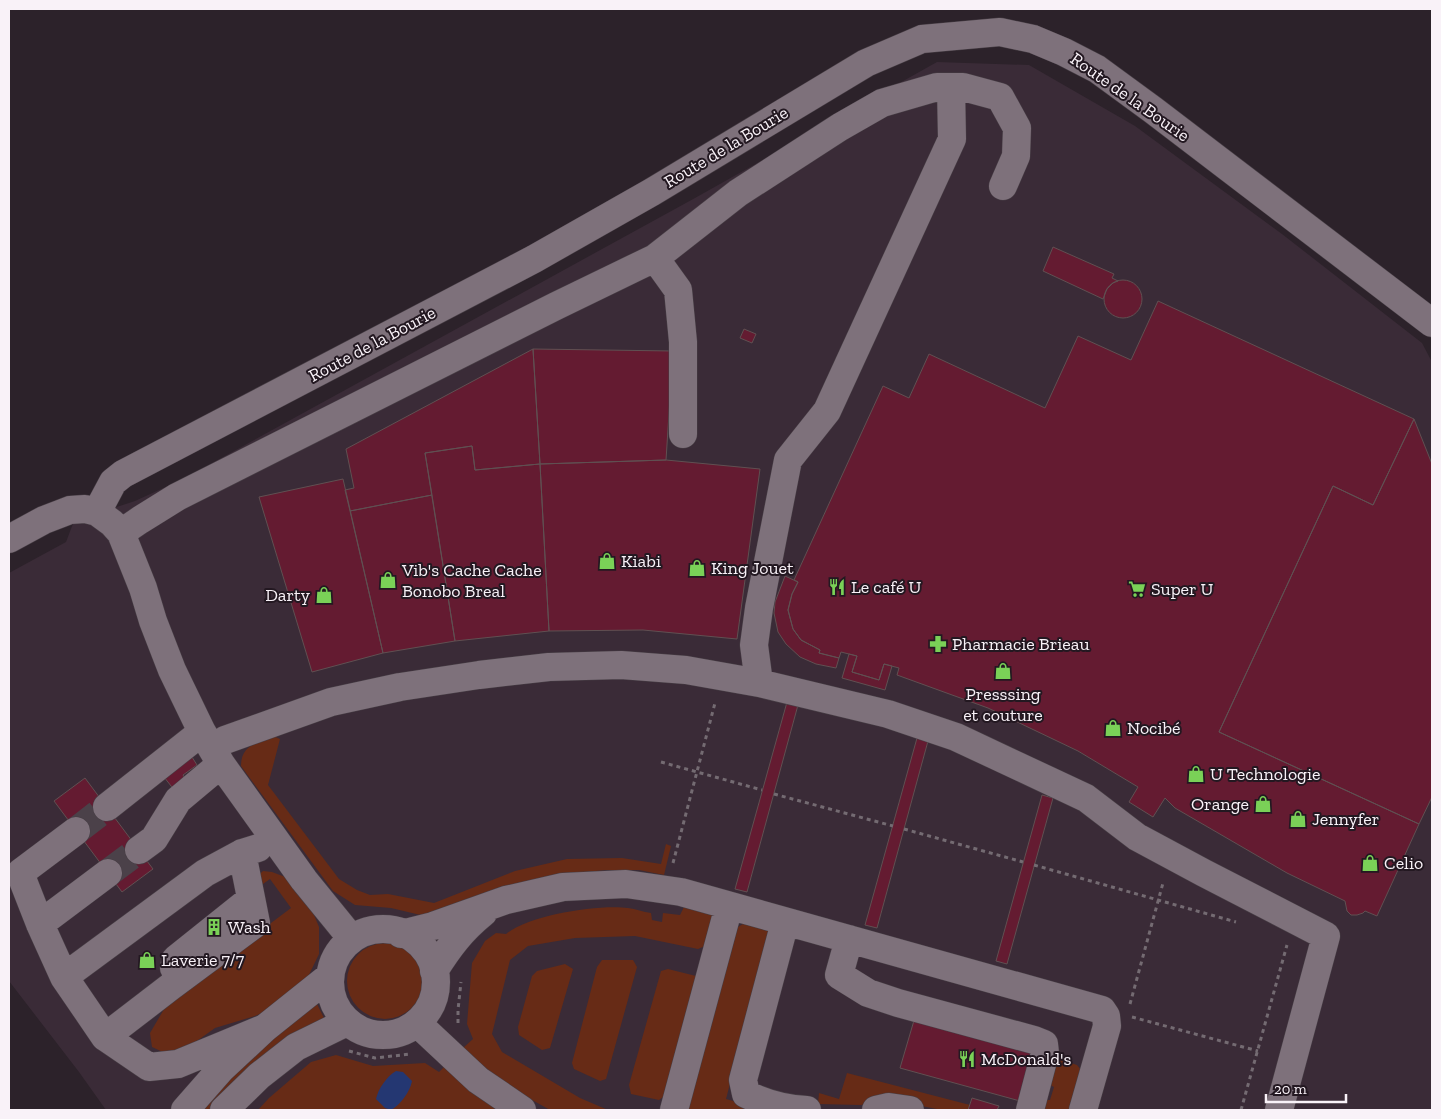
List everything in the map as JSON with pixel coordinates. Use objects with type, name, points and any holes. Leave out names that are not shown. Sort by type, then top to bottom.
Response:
[{"type":"street","name":"Route de la Bourie","points":[[97,512],[113,482],[123,474],[534,259],[652,192],[866,63],[922,39],[1000,32],[1033,39],[1064,52],[1096,69],[1432,323]]},
{"type":"street","points":[[121,533],[177,498],[556,306],[655,258],[738,193],[882,102],[938,87],[963,87],[1000,97],[1017,128],[1016,156],[1003,186]]},
{"type":"street","points":[[760,683],[754,646],[759,608],[788,460],[827,411],[952,139],[950,87]]},
{"type":"street","points":[[655,258],[678,290],[684,342],[684,434]]},
{"type":"street","points":[[9,539],[44,520],[70,510],[85,509],[97,512],[112,523],[121,533],[144,588],[153,621],[172,670],[212,748],[304,880],[352,939]]},
{"type":"street","points":[[107,807],[225,740],[331,702],[400,687],[549,667],[621,665],[686,670],[760,683],[888,714],[956,737],[1086,798],[1137,837],[1326,936],[1279,1110]]},
{"type":"street","points":[[139,850],[154,838],[212,748]]},
{"type":"street","points":[[76,831],[20,873],[64,977],[105,1037],[149,1067],[178,1064],[265,1028]]},
{"type":"street","points":[[64,977],[205,872],[242,853],[277,842]]},
{"type":"street","points":[[105,1037],[256,923],[242,853]]},
{"type":"street","points":[[40,924],[108,873]]},
{"type":"street","points":[[401,934],[433,926],[506,900],[563,886],[626,884],[666,889],[1102,1010],[1106,1016],[1107,1026],[1083,1110]]},
{"type":"street","points":[[434,971],[451,943],[470,923],[494,905]]},
{"type":"street","points":[[674,1110],[729,906]]},
{"type":"street","points":[[785,922],[743,1080],[746,1094],[760,1102],[789,1110],[806,1110]]},
{"type":"street","points":[[372,930],[390,930],[401,934],[413,939],[426,951],[431,960],[436,976],[434,994],[429,1010],[417,1023],[407,1030],[384,1036],[365,1033],[347,1022],[336,1007],[330,988],[330,976],[334,962],[339,952],[352,939],[372,930]]},
{"type":"street","points":[[848,939],[840,976],[868,994],[1044,1044],[1045,1053],[1030,1110]]},
{"type":"street","points":[[185,1110],[221,1069],[265,1028],[330,976]]},
{"type":"street","points":[[224,1110],[259,1076],[296,1048],[347,1022]]},
{"type":"street","points":[[417,1023],[478,1080],[522,1110]]},
{"type":"street","points":[[876,1110],[889,1107],[910,1110]]},
{"type":"path","points":[[666,889],[720,685],[718,675]]},
{"type":"path","points":[[661,762],[762,790]]},
{"type":"path","points":[[774,794],[893,826]]},
{"type":"path","points":[[904,829],[1023,862]]},
{"type":"path","points":[[1130,1006],[1168,865],[1173,856]]},
{"type":"path","points":[[1034,865],[1238,923]]},
{"type":"path","points":[[1241,1110],[1289,937],[1296,921]]},
{"type":"path","points":[[450,1053],[465,1036],[458,1026],[461,975]]},
{"type":"path","points":[[1127,1016],[1258,1051]]},
{"type":"path","points":[[344,1050],[375,1058],[413,1054]]},
{"type":"shaded area","points":[[937,62],[1029,65],[1135,126],[1282,234],[1422,343],[1432,362],[1432,1110],[106,1110],[9,981],[9,573],[66,542],[74,521],[135,501],[183,479],[695,198]]},
{"type":"shaded area","points":[[273,736],[280,739],[268,785],[339,879],[357,890],[370,895],[388,894],[434,903],[515,871],[567,859],[622,858],[661,864],[666,844],[671,846],[664,875],[639,870],[606,870],[566,874],[527,881],[429,917],[391,908],[355,905],[333,891],[241,766],[247,749]]},
{"type":"shaded area","points":[[263,871],[288,878],[307,898],[319,927],[319,954],[306,981],[285,1003],[255,1016],[215,1028],[187,1048],[165,1053],[152,1047],[150,1033],[170,999],[291,908],[270,879],[256,889],[254,879]]},
{"type":"shaded area","points":[[685,905],[709,911],[714,917],[705,946],[698,949],[635,936],[575,938],[528,946],[510,960],[492,1034],[502,1052],[580,1098],[608,1110],[550,1110],[509,1087],[463,1048],[473,1039],[467,1024],[472,963],[485,941],[496,933],[506,934],[530,921],[582,909],[628,908],[651,913],[652,920],[662,922],[663,913],[680,915]]},
{"type":"shaded area","points":[[743,924],[770,930],[726,1099],[766,1110],[688,1110],[738,927]]},
{"type":"shaded area","points":[[385,943],[399,946],[412,954],[420,967],[423,981],[420,995],[412,1008],[399,1016],[385,1019],[371,1016],[358,1008],[350,995],[347,981],[350,967],[358,954],[371,946]]},
{"type":"shaded area","points":[[602,960],[633,960],[637,967],[606,1079],[600,1081],[574,1069],[572,1063],[597,967]]},
{"type":"shaded area","points":[[565,964],[573,969],[550,1048],[542,1050],[519,1035],[518,1027],[532,976],[537,971]]},
{"type":"shaded area","points":[[668,969],[696,976],[697,982],[663,1097],[659,1100],[631,1094],[629,1085],[661,971]]},
{"type":"shaded area","points":[[317,1004],[325,1020],[216,1110],[197,1110],[241,1061]]},
{"type":"shaded area","points":[[336,1055],[373,1066],[425,1063],[439,1072],[444,1067],[501,1110],[258,1110],[269,1098],[311,1062]]},
{"type":"shaded area","points":[[1058,1059],[1077,1065],[1081,1070],[1069,1110],[1041,1110],[1044,1100],[1050,1100],[1054,1087],[1050,1085]]},
{"type":"shaded area","points":[[847,1073],[970,1105],[968,1110],[942,1110],[886,1099],[861,1105],[818,1104],[819,1093],[839,1099]]},
{"type":"water","points":[[396,1071],[403,1072],[412,1081],[404,1098],[391,1110],[385,1108],[376,1099],[383,1083]]},
{"type":"building","points":[[1053,247],[1114,274],[1112,278],[1118,281],[1107,289],[1103,299],[1043,271]]},
{"type":"building","points":[[1123,280],[1136,286],[1142,299],[1136,312],[1123,318],[1110,312],[1104,299],[1110,286]]},
{"type":"building","points":[[1158,301],[1414,419],[1373,505],[1333,486],[1219,732],[1419,824],[1377,916],[1365,911],[1357,915],[1351,915],[1347,911],[1345,901],[1287,873],[1175,808],[1165,798],[1153,817],[1129,802],[1138,787],[1078,751],[988,708],[897,675],[899,668],[884,664],[879,680],[852,672],[857,656],[841,652],[839,658],[819,653],[820,650],[801,640],[793,629],[788,610],[792,594],[798,582],[794,580],[883,386],[909,398],[929,354],[1045,408],[1078,336],[1131,360]]},
{"type":"building","points":[[744,329],[756,334],[752,343],[740,338]]},
{"type":"building","points":[[533,349],[673,351],[666,460],[540,464]]},
{"type":"building","points":[[533,349],[540,464],[475,470],[472,446],[425,453],[432,495],[350,511],[345,490],[354,488],[346,449]]},
{"type":"building","points":[[1414,419],[1432,464],[1432,797],[1419,824],[1219,732],[1333,486],[1373,505]]},
{"type":"building","points":[[472,446],[475,470],[540,464],[549,631],[455,641],[425,453]]},
{"type":"building","points":[[666,460],[760,469],[737,639],[643,630],[549,631],[540,464]]},
{"type":"building","points":[[343,479],[383,653],[312,672],[259,497]]},
{"type":"building","points":[[432,495],[455,641],[383,653],[350,511]]},
{"type":"building","points":[[785,576],[798,582],[792,594],[788,610],[793,629],[801,640],[820,650],[819,653],[839,658],[836,668],[816,664],[800,657],[786,644],[778,632],[774,613],[775,602]]},
{"type":"building","points":[[849,654],[857,656],[852,672],[879,680],[884,664],[892,666],[885,690],[842,678]]},
{"type":"building","points":[[787,702],[798,705],[747,892],[735,889]]},
{"type":"building","points":[[917,738],[928,741],[877,928],[865,925]]},
{"type":"building","points":[[192,757],[197,765],[183,775],[187,782],[175,791],[164,777]]},
{"type":"building","points":[[85,778],[153,869],[122,892],[54,801]]},
{"type":"building","points":[[1042,795],[1053,798],[1007,964],[996,961]]},
{"type":"building","name":"McDonald's","points":[[915,1017],[1034,1051],[1020,1101],[900,1068]]},
{"type":"building","points":[[972,1098],[999,1106],[997,1110],[968,1110]]},
{"type":"tunnel","points":[[76,831],[107,807]]},
{"type":"tunnel","points":[[108,873],[139,850]]},
{"type":"place","name":"Kiabi","points":[[607,561]]},
{"type":"place","name":"King Jouet","points":[[697,568]]},
{"type":"place","name":"Vib's Cache Cache Bonobo Breal","points":[[388,580]]},
{"type":"place","name":"Le café U","points":[[837,587]]},
{"type":"place","name":"Super U","points":[[1137,589]]},
{"type":"place","name":"Darty","points":[[324,595]]},
{"type":"place","name":"Pharmacie Brieau","points":[[938,644]]},
{"type":"place","name":"Presssing et couture","points":[[1003,671]]},
{"type":"place","name":"Nocibé","points":[[1113,728]]},
{"type":"place","name":"U Technologie","points":[[1196,774]]},
{"type":"place","name":"Orange","points":[[1263,804]]},
{"type":"place","name":"Jennyfer","points":[[1298,819]]},
{"type":"place","name":"Celio","points":[[1370,863]]},
{"type":"place","name":"Wash","points":[[214,927]]},
{"type":"place","name":"Laverie 7/7","points":[[147,960]]},
{"type":"place","name":"McDonald's","points":[[967,1059]]}]
